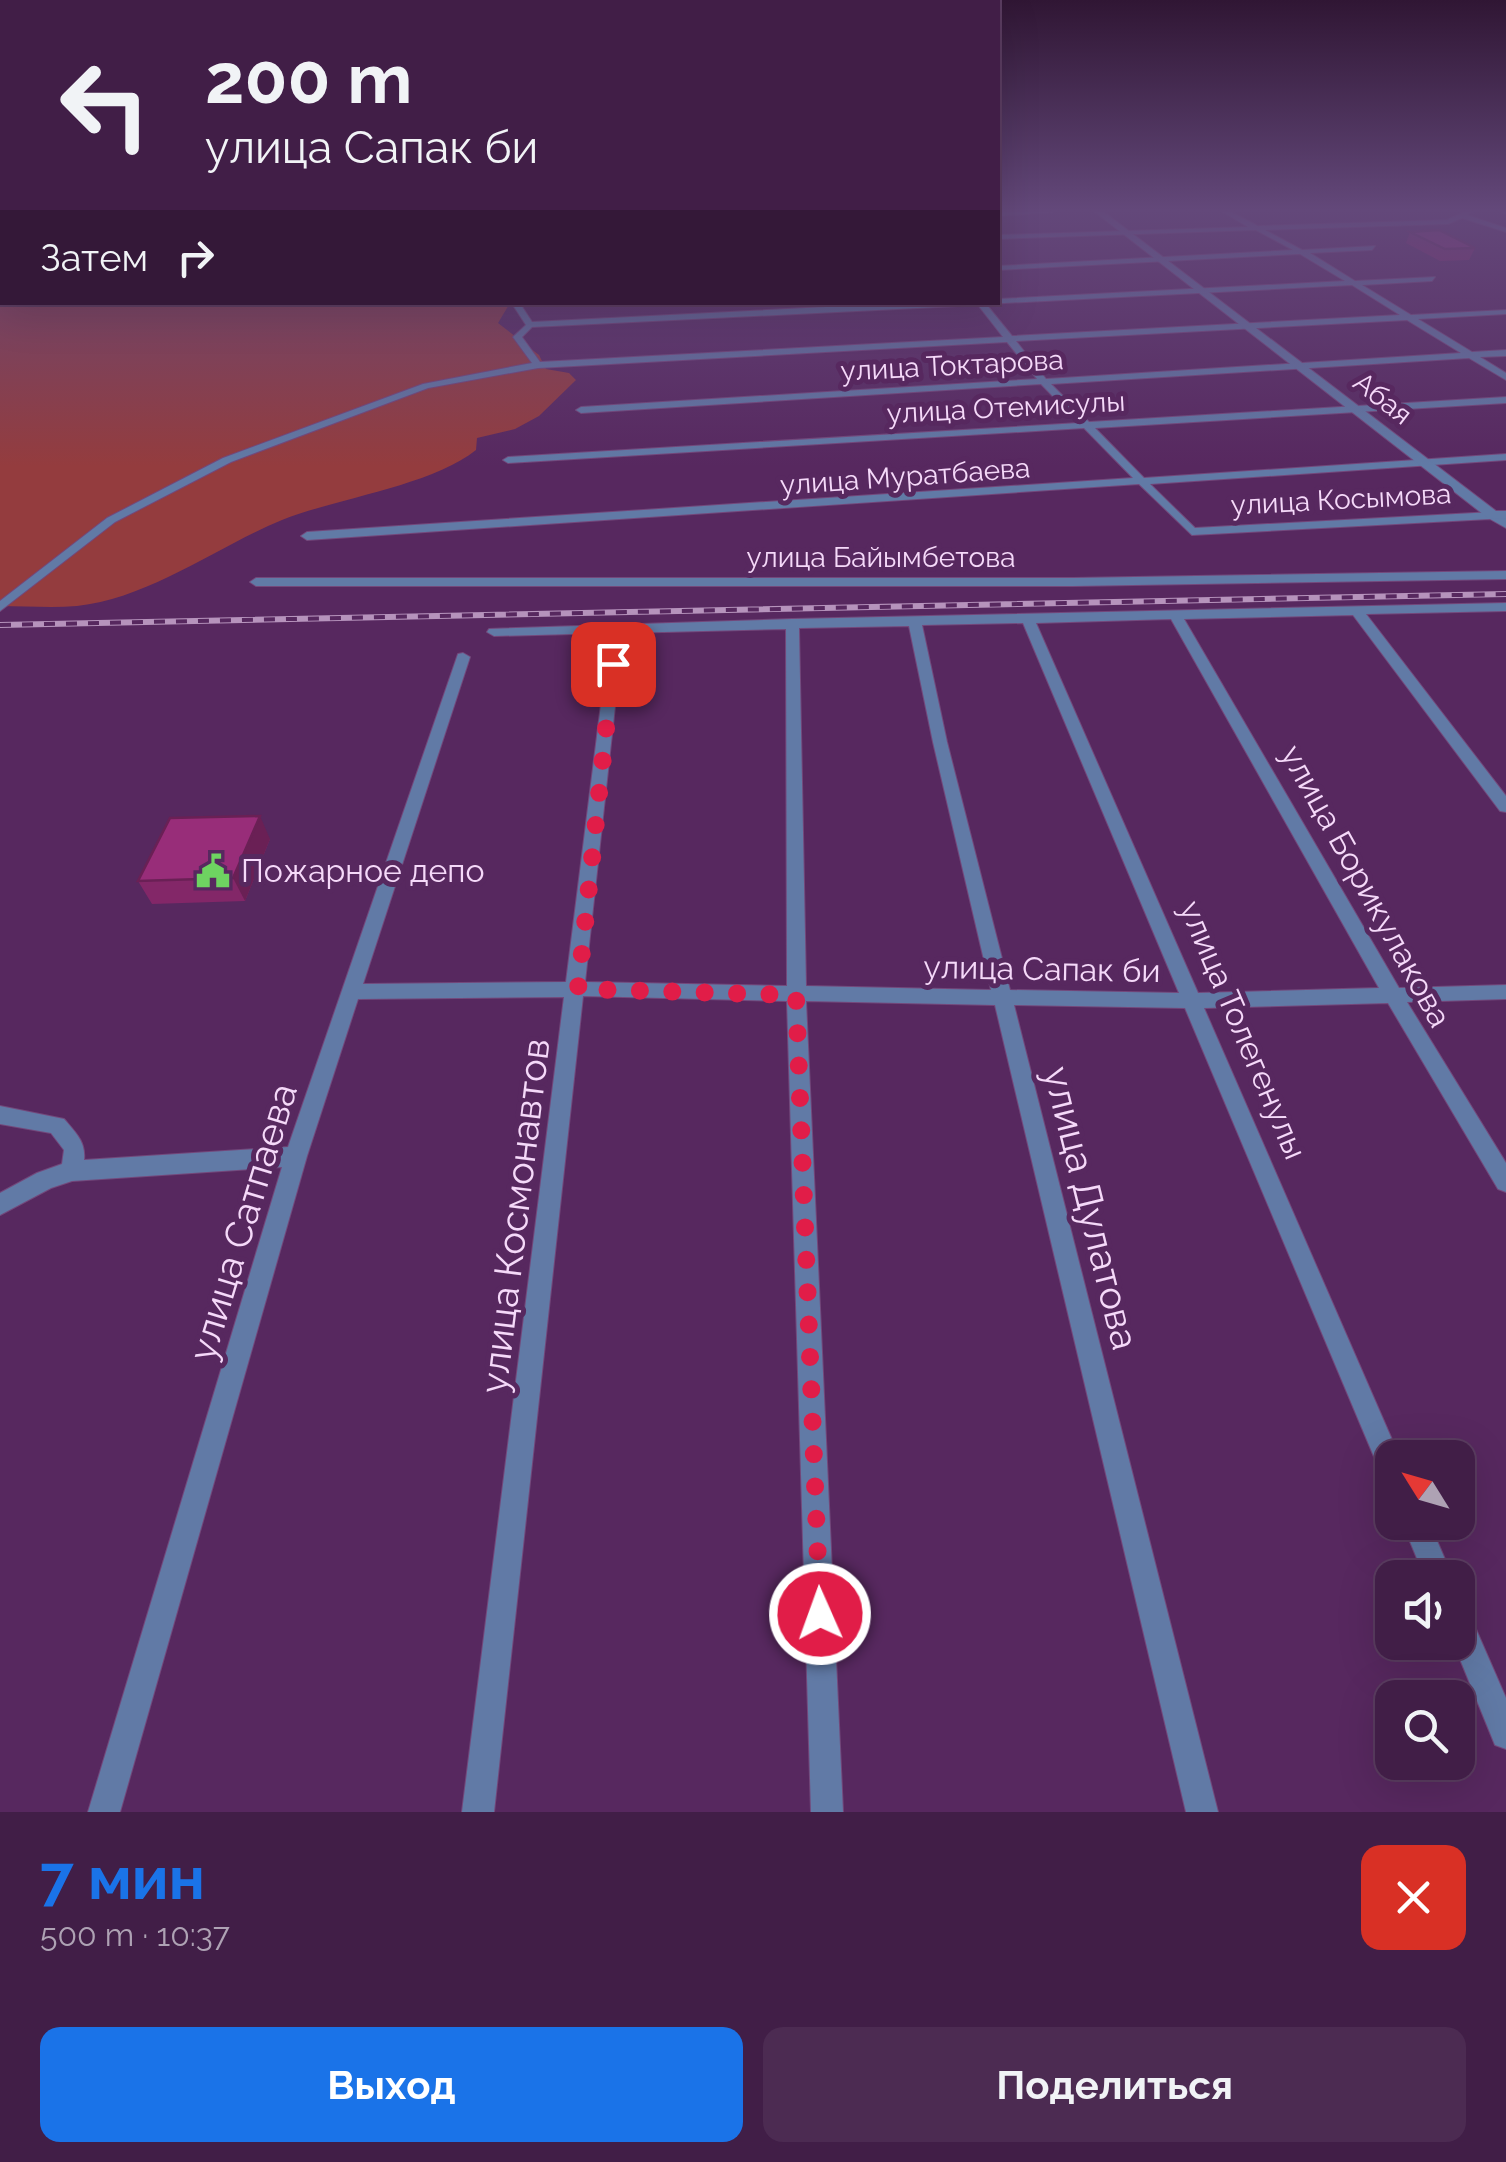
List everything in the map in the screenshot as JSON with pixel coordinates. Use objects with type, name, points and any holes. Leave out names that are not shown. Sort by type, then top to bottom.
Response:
[{"type":"street","points":[[1000,302],[1091,297]]},
{"type":"street","name":"Абая","points":[[1212,297],[1425,463],[1500,515]]},
{"type":"street","points":[[1373,297],[1506,377]]},
{"type":"street","points":[[517,305],[530,326]]},
{"type":"street","points":[[538,365],[517,337],[530,326],[943,305]]},
{"type":"street","points":[[984,305],[1044,382],[1144,483]]},
{"type":"street","points":[[0,608],[144,499],[227,460],[411,391],[538,365],[1246,323],[1506,312]]},
{"type":"street","name":"улица Токтарова","points":[[581,410],[1506,354]]},
{"type":"street","name":"улица Отемисулы","points":[[508,460],[1506,400]]},
{"type":"street","name":"улица Муратбаева","points":[[306,536],[1506,457]]},
{"type":"street","name":"улица Косымова","points":[[1144,483],[1192,532],[1500,515]]},
{"type":"street","points":[[1500,515],[1506,525]]},
{"type":"street","name":"улица Байымбетова","points":[[256,582],[1073,582],[1506,576]]},
{"type":"street","points":[[494,632],[1506,607]]},
{"type":"street","points":[[1356,610],[1506,807]]},
{"type":"street","name":"улица Борикулакова","points":[[1176,617],[1249,738],[1390,994],[1506,1182]]},
{"type":"street","name":"улица Толегенулы","points":[[1028,619],[1380,1440]]},
{"type":"street","name":"улица Дулатова","points":[[915,621],[1202,1812]]},
{"type":"street","points":[[792,623],[796,995],[827,1812]]},
{"type":"street","name":"улица Космонавтов","points":[[478,1812],[578,989],[617,628]]},
{"type":"street","name":"улица Сатпаева","points":[[104,1812],[296,1156],[463,657]]},
{"type":"street","name":"улица Сапак би","points":[[354,992],[578,989],[1192,1001],[1506,992]]},
{"type":"street","points":[[0,1116],[57,1125],[75,1148],[72,1172]]},
{"type":"street","points":[[0,1205],[45,1180],[72,1172],[296,1156]]},
{"type":"street","points":[[1475,1660],[1506,1734]]},
{"type":"shaded area","points":[[0,305],[509,305],[498,323],[539,355],[546,369],[569,373],[576,380],[539,416],[515,429],[477,438],[476,450],[457,462],[409,482],[282,520],[131,593],[77,606],[0,606]]},
{"type":"building","points":[[260,816],[233,878],[138,881],[170,818]]},
{"type":"railway","points":[[0,625],[1506,594]]},
{"type":"place","name":"Пожарное депо","points":[[213,871]]},
{"type":"route","points":[[613,664],[578,989],[796,995],[820,1614]]}]
